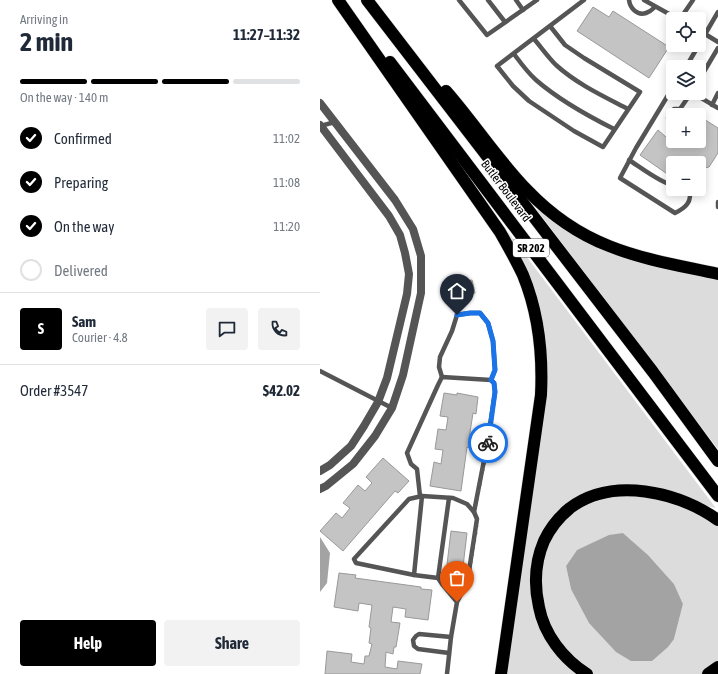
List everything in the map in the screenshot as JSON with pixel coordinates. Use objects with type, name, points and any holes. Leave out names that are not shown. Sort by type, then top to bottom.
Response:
[{"type":"highway","points":[[338,0],[500,232],[523,275],[537,320],[542,352],[541,395],[501,674]]},
{"type":"highway","name":"Butler Boulevard","points":[[344,0],[718,496]]},
{"type":"highway","name":"Butler Boulevard","points":[[367,0],[653,372],[718,461]]},
{"type":"highway","points":[[393,34],[422,62],[520,183],[563,221],[594,239],[619,250],[642,257],[718,274]]},
{"type":"highway","points":[[587,674],[568,660],[554,642],[544,623],[538,601],[536,578],[539,554],[547,534],[555,522],[566,511],[584,499],[607,492],[624,490],[651,492],[675,498],[698,507],[718,520]]},
{"type":"highway","points":[[708,674],[718,667]]},
{"type":"street","points":[[320,103],[395,200],[413,229],[421,256],[421,293],[403,375],[392,408],[375,436],[353,464],[326,486],[320,489]]},
{"type":"street","points":[[320,126],[389,216],[400,235],[409,274],[407,294],[387,378],[378,402],[351,446],[330,465],[320,471]]},
{"type":"lane","points":[[459,0],[487,35],[538,0]]},
{"type":"lane","points":[[488,0],[505,22]]},
{"type":"lane","points":[[516,0],[523,10]]},
{"type":"lane","points":[[550,26],[565,45],[640,92],[603,147],[574,131],[529,102],[513,86],[497,66],[584,0]]},
{"type":"lane","points":[[629,0],[633,9],[641,14],[646,13],[655,7]]},
{"type":"lane","points":[[644,0],[666,12]]},
{"type":"lane","points":[[684,12],[693,0]]},
{"type":"lane","points":[[706,32],[718,12]]},
{"type":"lane","points":[[706,35],[718,42]]},
{"type":"lane","points":[[534,38],[556,65],[569,75],[628,109]]},
{"type":"lane","points":[[706,68],[718,48]]},
{"type":"lane","points":[[514,54],[534,79],[572,106],[614,129]]},
{"type":"lane","points":[[712,105],[718,93]]},
{"type":"lane","points":[[666,99],[620,178],[675,213],[683,209],[690,200],[690,196]]},
{"type":"lane","points":[[680,108],[686,100]]},
{"type":"lane","points":[[704,100],[718,108]]},
{"type":"lane","points":[[320,126],[335,122]]},
{"type":"lane","points":[[630,160],[666,183]]},
{"type":"lane","points":[[718,202],[718,208]]},
{"type":"lane","points":[[414,575],[421,496],[417,469],[411,464],[407,453],[442,377],[439,367],[440,357],[452,331],[457,315],[480,313],[488,323],[493,341],[495,370],[491,380]]},
{"type":"lane","points":[[320,371],[392,408]]},
{"type":"lane","points":[[442,377],[491,380]]},
{"type":"lane","points":[[474,512],[487,445],[495,392],[494,383],[491,380]]},
{"type":"lane","points":[[447,674],[457,602],[467,584],[477,519],[474,512],[467,504],[453,498],[421,496],[408,499],[354,559],[356,563],[414,575],[438,578],[457,602]]},
{"type":"lane","points":[[438,578],[450,498]]},
{"type":"lane","points":[[449,653],[418,650],[412,643],[419,634],[451,637]]},
{"type":"shaded area","points":[[539,209],[556,222],[718,278],[718,449],[537,210]]},
{"type":"shaded area","points":[[502,224],[715,507],[685,499],[602,491],[546,531],[537,610],[580,674],[505,674],[544,349],[500,225]]},
{"type":"shaded area","points":[[635,495],[678,504],[718,526],[718,663],[702,674],[592,674],[566,652],[548,621],[540,583],[547,545],[563,520],[579,507],[610,497]],"holes":[[[623,533],[648,555],[674,584],[683,604],[674,639],[571,589],[566,566],[577,550]]]},
{"type":"shaded area","points":[[623,533],[648,555],[674,584],[683,604],[674,639],[668,647],[652,661],[631,661],[616,652],[589,623],[571,589],[566,566],[577,550],[609,535]]},
{"type":"shaded area","points":[[320,537],[330,553],[327,583],[320,592]]},
{"type":"building","points":[[593,7],[609,17],[613,11],[666,45],[666,52],[649,78],[577,31]]},
{"type":"building","points":[[706,120],[718,128],[718,153],[709,167],[706,168],[706,156],[666,156],[666,173],[640,155],[658,130],[666,137],[666,148],[706,148]]},
{"type":"building","points":[[472,280],[475,293],[470,294],[471,300],[449,304],[446,287],[456,285],[455,283]]},
{"type":"building","points":[[444,393],[457,395],[457,393],[478,397],[476,414],[473,413],[469,439],[472,439],[470,448],[467,447],[461,491],[430,486],[434,462],[441,464],[443,450],[435,449],[438,429],[446,430],[448,417],[440,416]]},
{"type":"building","points":[[383,458],[409,481],[398,493],[395,491],[343,551],[320,531],[336,513],[342,518],[350,508],[343,503],[358,485],[365,491],[372,483],[366,477]]},
{"type":"building","points":[[451,531],[467,533],[462,575],[446,573]]},
{"type":"building","points":[[339,573],[356,575],[355,578],[421,587],[421,589],[432,590],[428,620],[405,617],[406,609],[393,607],[391,622],[400,623],[396,647],[394,647],[393,654],[386,652],[385,667],[397,669],[398,661],[422,664],[420,674],[325,674],[327,651],[352,654],[351,662],[364,664],[365,656],[369,656],[372,644],[369,643],[371,628],[369,627],[372,605],[359,603],[358,611],[334,607]]},
{"type":"way so far","points":[[457,602],[467,584],[476,530],[477,519],[474,512],[488,443]]},
{"type":"route","points":[[457,315],[480,313],[488,323],[493,341],[495,370],[491,380],[494,383],[495,392],[488,443]]}]
